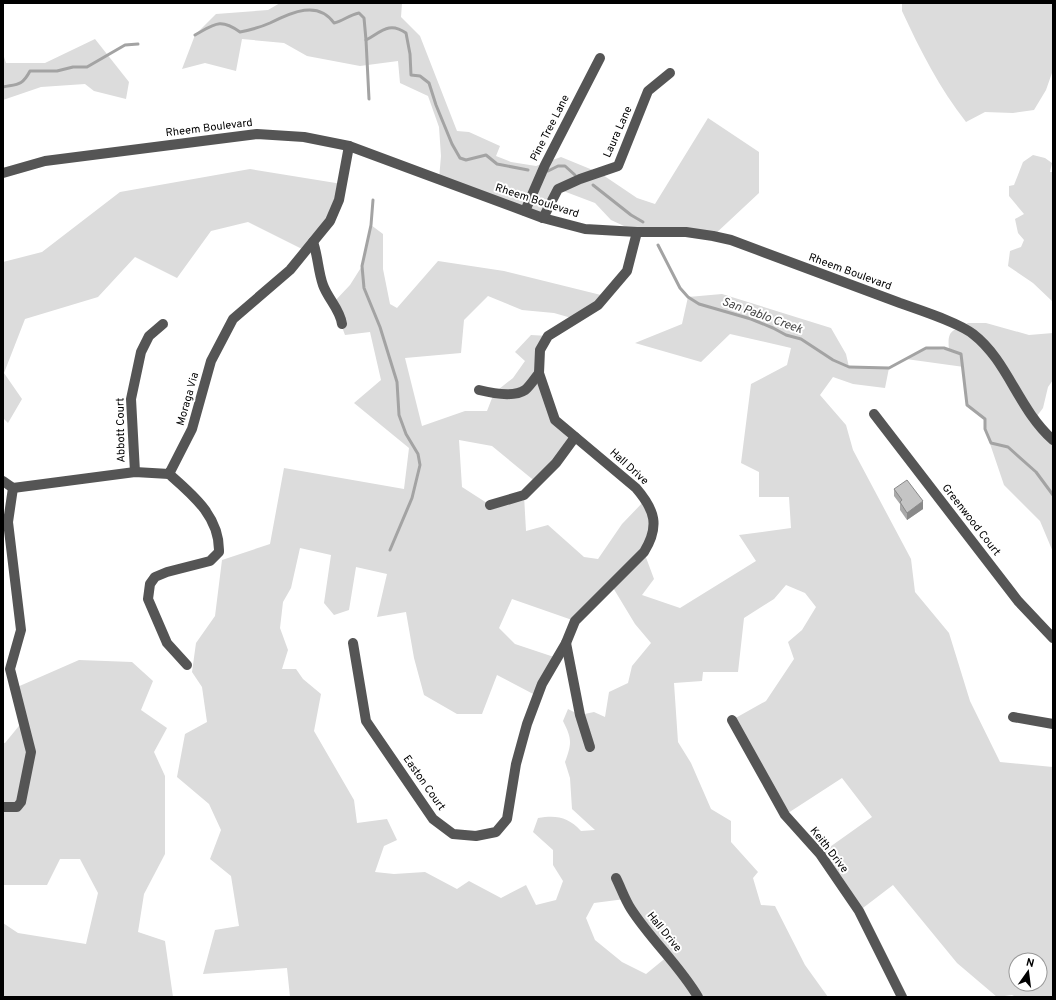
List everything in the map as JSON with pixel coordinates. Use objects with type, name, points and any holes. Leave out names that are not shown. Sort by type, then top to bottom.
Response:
[{"type":"street","name":"Pine Tree Lane","points":[[525,211],[545,166],[600,58]]},
{"type":"street","name":"Laura Lane","points":[[542,218],[558,189],[580,179],[618,166],[648,91],[670,73]]},
{"type":"street","name":"Rheem Boulevard","points":[[3,173],[45,161],[257,134],[304,137],[349,146],[542,218],[585,229],[637,232],[686,232],[732,240],[934,316],[971,333],[986,346],[1001,366],[1022,403],[1043,430],[1053,440]]},
{"type":"street","name":"Moraga Via","points":[[169,474],[192,429],[211,361],[233,319],[290,270],[330,221],[339,200],[349,146]]},
{"type":"street","name":"Hall Drive","points":[[566,643],[575,621],[644,552],[652,540],[654,525],[652,511],[636,488],[555,420],[539,373],[540,350],[548,336],[598,305],[627,271],[637,232]]},
{"type":"street","points":[[312,242],[318,257],[323,284],[339,311],[342,324]]},
{"type":"street","name":"Abbott Court","points":[[134,472],[131,399],[141,352],[149,336],[163,324]]},
{"type":"street","points":[[479,390],[494,393],[516,393],[525,390],[539,373]]},
{"type":"street","name":"Greenwood Court","points":[[874,414],[1018,600],[1053,638]]},
{"type":"street","points":[[490,505],[524,495],[556,463],[575,437]]},
{"type":"street","points":[[3,481],[12,488],[134,472],[169,474],[197,499],[214,523],[220,539],[219,552],[210,561],[167,572],[155,577],[150,584],[148,599],[168,643],[187,665]]},
{"type":"street","points":[[3,807],[17,807],[21,802],[31,752],[7,669],[21,630],[8,522],[12,488]]},
{"type":"street","name":"Easton Court","points":[[353,643],[366,721],[433,819],[453,834],[476,836],[496,832],[507,819],[516,764],[527,724],[542,684],[566,643]]},
{"type":"street","points":[[566,643],[580,715],[590,747]]},
{"type":"street","points":[[1013,717],[1053,724]]},
{"type":"street","name":"Keith Drive","points":[[732,720],[786,815],[820,854],[859,911],[902,997]]},
{"type":"street","name":"Hall Drive","points":[[616,878],[629,908],[645,930],[688,980],[698,997]]},
{"type":"shaded area","points":[[280,3],[402,3],[401,17],[420,36],[457,131],[469,132],[500,146],[496,156],[511,162],[536,166],[561,157],[600,173],[637,198],[655,204],[708,118],[759,152],[759,193],[713,236],[637,232],[611,220],[595,203],[558,189],[543,218],[439,179],[441,156],[439,127],[428,96],[400,83],[398,61],[360,66],[307,56],[284,43],[242,39],[236,71],[205,63],[182,69],[195,35],[216,14],[268,10]]},
{"type":"shaded area","points":[[902,3],[1053,3],[1053,70],[1046,90],[1034,110],[1013,113],[985,112],[966,122],[939,83],[923,55],[902,11]]},
{"type":"shaded area","points":[[95,39],[129,82],[126,99],[94,91],[85,84],[41,87],[3,100],[3,54],[6,63],[45,63]]},
{"type":"shaded area","points":[[1033,155],[1045,158],[1052,163],[1050,172],[1053,172],[1053,302],[1033,283],[1008,266],[1010,251],[1021,247],[1024,240],[1018,233],[1015,219],[1024,214],[1009,196],[1009,186],[1014,185],[1023,162]]},
{"type":"shaded area","points":[[250,169],[342,184],[339,200],[306,251],[248,222],[211,231],[177,278],[135,257],[98,297],[25,319],[4,373],[22,399],[8,423],[3,418],[3,262],[42,252],[120,192]]},
{"type":"shaded area","points":[[371,225],[383,234],[383,269],[390,304],[397,308],[438,261],[504,271],[605,296],[575,319],[554,313],[522,310],[488,296],[464,320],[461,353],[405,358],[422,426],[465,411],[487,411],[494,393],[513,378],[525,361],[515,352],[531,335],[548,336],[539,373],[555,420],[575,437],[537,483],[492,446],[459,440],[462,487],[490,505],[524,495],[526,531],[548,525],[584,557],[598,559],[622,524],[646,499],[652,511],[644,552],[654,579],[642,595],[680,608],[756,561],[739,535],[791,528],[789,497],[759,497],[759,472],[741,463],[751,384],[787,365],[791,348],[730,334],[701,362],[635,343],[682,324],[688,297],[722,294],[831,328],[846,354],[849,367],[889,368],[885,388],[853,384],[833,377],[820,395],[846,425],[853,450],[911,559],[915,592],[949,633],[970,701],[1000,762],[1053,767],[1053,997],[1016,997],[1012,995],[997,997],[957,963],[893,885],[859,911],[820,854],[872,817],[842,778],[785,815],[732,720],[766,701],[794,659],[788,642],[802,630],[816,607],[805,593],[786,585],[774,599],[744,618],[738,672],[703,672],[702,681],[674,683],[678,742],[691,763],[711,809],[731,821],[731,842],[758,872],[753,878],[761,905],[775,906],[805,965],[828,997],[290,997],[287,968],[203,974],[215,930],[239,926],[231,876],[210,859],[221,830],[209,804],[177,777],[185,734],[207,722],[202,687],[192,672],[196,643],[215,616],[222,560],[270,544],[284,468],[404,489],[409,448],[354,403],[381,380],[370,332],[345,335],[333,303],[350,285],[362,266]],"holes":[[[300,548],[331,555],[324,603],[334,615],[349,610],[356,567],[387,574],[377,617],[406,612],[414,658],[424,695],[457,714],[482,714],[497,675],[537,696],[557,658],[515,644],[499,628],[512,599],[575,621],[612,586],[635,624],[651,643],[632,666],[628,683],[609,692],[605,717],[594,712],[580,715],[568,709],[563,721],[570,741],[565,762],[570,778],[572,809],[595,830],[581,831],[576,826],[562,818],[538,818],[533,832],[553,850],[553,865],[563,881],[556,900],[536,905],[526,885],[501,898],[469,881],[457,889],[425,872],[394,874],[375,872],[384,846],[397,840],[387,819],[357,823],[354,800],[314,731],[321,694],[303,679],[296,669],[282,669],[288,650],[280,628],[283,602],[291,588]],[[625,899],[668,956],[646,974],[622,962],[595,940],[586,918],[594,903]]]},
{"type":"shaded area","points":[[968,323],[986,323],[1029,335],[1053,333],[1053,380],[1048,387],[1043,408],[1034,420],[1053,440],[1053,552],[1040,521],[1004,485],[985,429],[985,419],[967,405],[964,390],[964,367],[906,359],[926,348],[949,350],[949,338],[952,332]]},
{"type":"shaded area","points":[[79,660],[132,662],[153,681],[141,710],[167,728],[154,752],[165,776],[165,854],[144,894],[138,932],[165,941],[173,997],[3,997],[3,923],[18,933],[86,944],[98,893],[80,859],[60,859],[47,885],[3,885],[3,743],[5,743],[23,721],[15,688]]},
{"type":"building","points":[[907,480],[923,501],[907,513],[900,502],[902,500],[894,489]]},
{"type":"waterway","name":"San Pablo Creek","points":[[195,35],[218,24],[227,25],[240,32],[263,26],[287,15],[304,10],[320,12],[328,16],[334,23],[359,13],[364,18],[366,40],[381,31],[390,28],[395,28],[406,33],[410,54],[411,75],[420,76],[429,83],[436,105],[452,144],[460,158],[466,160],[486,155],[497,164],[528,170]]},
{"type":"waterway","points":[[366,40],[369,99]]},
{"type":"waterway","name":"San Pablo Creek","points":[[3,87],[19,84],[25,79],[30,71],[57,71],[73,67],[87,67],[125,45],[138,44]]},
{"type":"waterway","name":"San Pablo Creek","points":[[548,171],[558,166],[565,166],[575,175]]},
{"type":"waterway","name":"San Pablo Creek","points":[[593,185],[631,215],[643,222]]},
{"type":"waterway","points":[[373,200],[371,225],[362,266],[364,288],[380,327],[397,382],[399,415],[406,434],[418,454],[420,465],[412,498],[390,550]]},
{"type":"waterway","name":"San Pablo Creek","points":[[658,245],[680,288],[688,297],[699,304],[751,319],[786,335],[801,339],[833,360],[849,367],[889,368],[926,348],[944,348],[961,354],[967,405],[985,419],[985,429],[991,443],[1008,447],[1036,472],[1053,495]]}]
